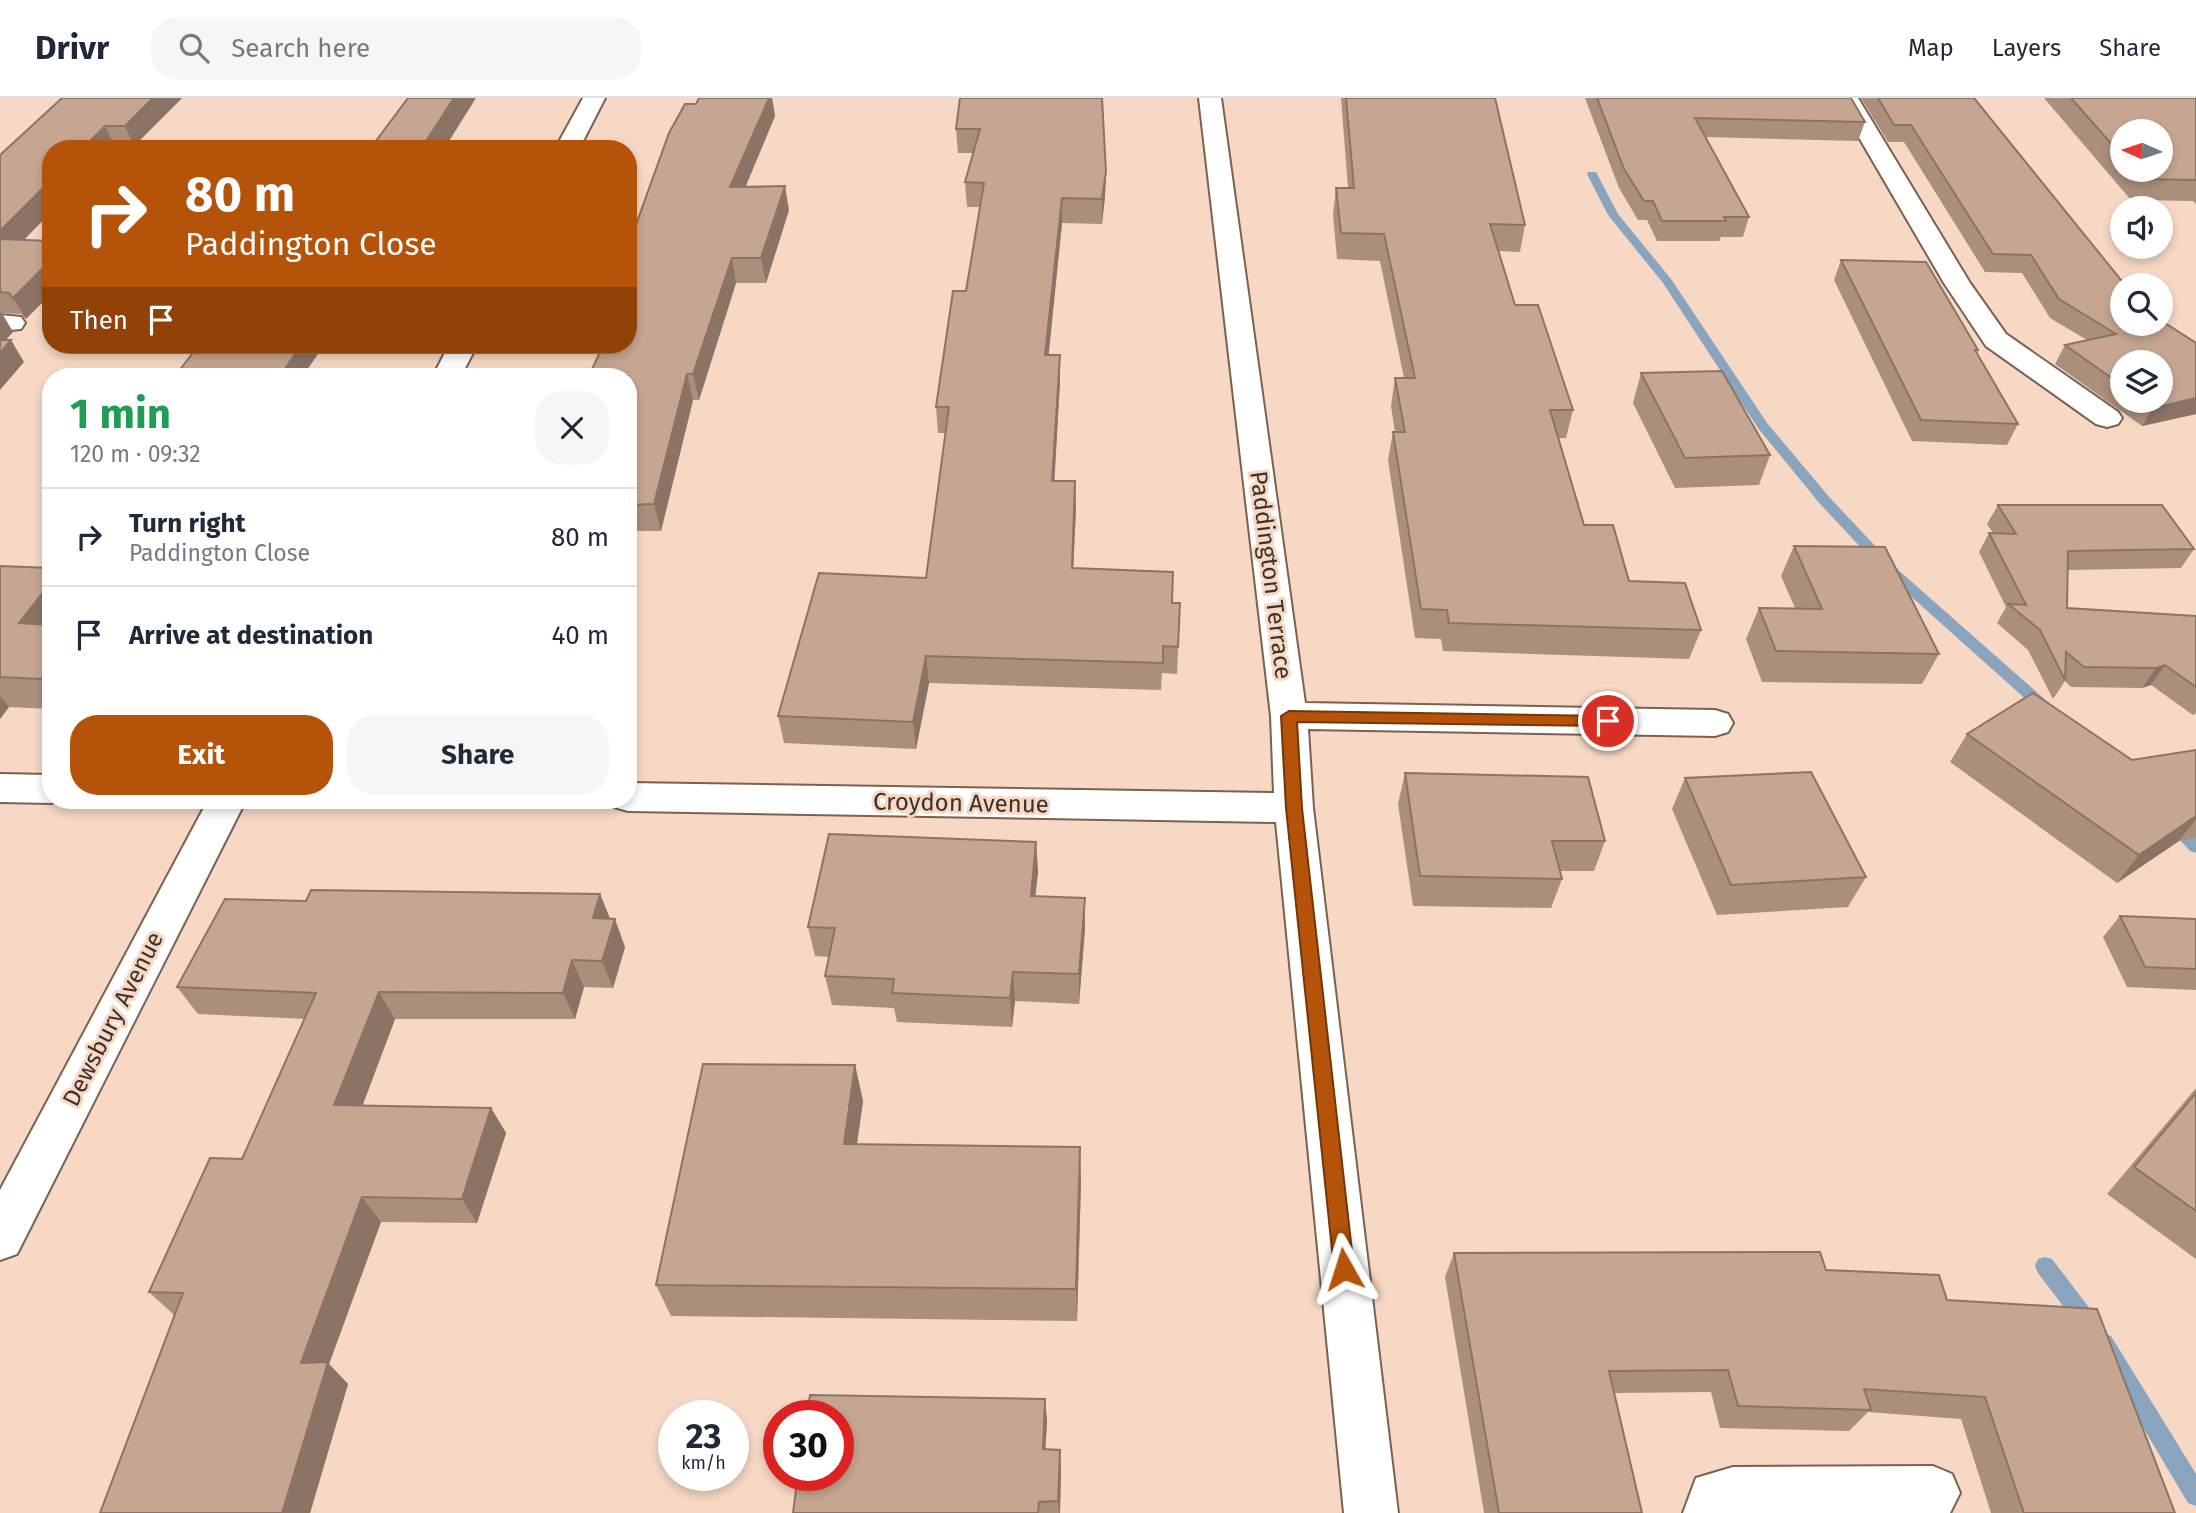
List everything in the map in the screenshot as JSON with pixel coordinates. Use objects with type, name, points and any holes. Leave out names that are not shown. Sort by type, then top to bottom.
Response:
[{"type":"street","points":[[572,140],[594,98]]},
{"type":"street","name":"Paddington Terrace","points":[[1210,98],[1289,716],[1294,808],[1371,1513]]},
{"type":"street","points":[[1847,98],[1956,282],[1996,340],[2107,418]]},
{"type":"street","points":[[1289,716],[1714,723]]},
{"type":"street","points":[[0,788],[42,789]]},
{"type":"street","name":"Croydon Avenue","points":[[637,797],[1294,808]]},
{"type":"street","name":"Dewsbury Avenue","points":[[0,1238],[222,809]]},
{"type":"street","points":[[1710,1513],[1715,1497],[1733,1494],[1933,1493]]},
{"type":"building","points":[[62,98],[153,98],[125,126],[105,126],[91,140],[42,140],[42,189],[0,231],[0,155]]},
{"type":"building","points":[[408,98],[454,98],[427,140],[377,140]]},
{"type":"building","points":[[699,98],[769,98],[730,187],[785,186],[761,258],[732,258],[693,374],[687,374],[654,504],[637,505],[637,368],[593,368],[599,354],[637,354],[637,222],[669,133],[685,104],[696,104]]},
{"type":"building","points":[[960,98],[1102,98],[1106,172],[1102,199],[1062,198],[1045,355],[1060,355],[1052,481],[1075,481],[1072,568],[1173,572],[1172,603],[1180,603],[1178,647],[1163,646],[1163,663],[926,656],[913,722],[778,716],[819,573],[926,578],[949,407],[936,407],[953,291],[966,291],[984,183],[965,182],[980,129],[956,129]]},
{"type":"building","points":[[1346,98],[1495,98],[1525,225],[1490,224],[1515,305],[1538,305],[1573,410],[1550,410],[1584,525],[1613,525],[1629,581],[1685,583],[1701,630],[1449,623],[1447,610],[1421,609],[1393,432],[1405,432],[1395,378],[1415,378],[1384,234],[1341,233],[1336,188],[1354,188]]},
{"type":"building","points":[[1597,98],[1851,98],[1865,122],[1695,118],[1749,217],[1724,217],[1726,221],[1662,221],[1653,201],[1644,201],[1624,169]]},
{"type":"building","points":[[1878,98],[1974,98],[2115,273],[2110,273],[2110,330],[2059,299],[2031,255],[1993,254],[1911,125],[1894,125]]},
{"type":"building","points":[[2071,98],[2196,98],[2196,180],[2174,180],[2174,119],[2110,119],[2110,142]]},
{"type":"building","points":[[0,239],[42,241],[42,269],[13,298],[9,293],[0,292]]},
{"type":"building","points":[[1841,260],[1926,262],[2018,424],[1921,420]]},
{"type":"building","points":[[2173,328],[2196,343],[2196,398],[2173,403],[2173,350],[2110,350],[2110,377],[2065,345],[2110,335],[2173,336]]},
{"type":"building","points":[[0,340],[11,340],[0,353]]},
{"type":"building","points":[[192,354],[295,354],[285,368],[181,368]]},
{"type":"building","points":[[1722,371],[1770,455],[1685,458],[1641,373]]},
{"type":"building","points":[[1998,505],[2162,505],[2194,549],[2068,551],[2067,608],[2196,616],[2196,687],[2165,665],[2156,668],[2084,667],[2066,652],[2065,680],[2040,630],[2008,604],[2026,605],[1989,533],[2016,534]]},
{"type":"building","points":[[1794,546],[1885,547],[1939,654],[1776,651],[1759,608],[1822,609]]},
{"type":"building","points":[[0,566],[42,568],[42,594],[19,623],[42,624],[42,678],[0,677]]},
{"type":"building","points":[[2033,693],[2132,760],[2196,750],[2196,816],[2139,855],[1967,734]]},
{"type":"building","points":[[1811,772],[1866,877],[1731,885],[1685,778]]},
{"type":"building","points":[[1405,773],[1588,777],[1605,841],[1552,841],[1562,879],[1420,876]]},
{"type":"building","points":[[829,834],[1036,842],[1031,896],[1085,898],[1079,974],[1013,972],[1010,998],[892,993],[894,979],[825,976],[835,928],[808,927]]},
{"type":"building","points":[[311,890],[600,894],[593,918],[615,919],[602,961],[572,960],[563,993],[379,992],[334,1105],[491,1108],[462,1199],[362,1197],[301,1363],[328,1362],[282,1513],[100,1513],[183,1293],[149,1292],[210,1158],[242,1159],[316,993],[177,987],[225,899],[306,901]]},
{"type":"building","points":[[2120,916],[2196,919],[2196,969],[2145,967]]},
{"type":"building","points":[[703,1064],[855,1065],[844,1144],[1080,1147],[1076,1289],[656,1285]]},
{"type":"building","points":[[2196,1093],[2196,1211],[2134,1167]]},
{"type":"building","points":[[1820,1252],[1826,1270],[1939,1275],[1947,1300],[2097,1309],[2175,1513],[2024,1513],[1985,1397],[1864,1389],[1871,1410],[1738,1406],[1728,1370],[1609,1371],[1642,1513],[1499,1513],[1454,1253]]},
{"type":"building","points":[[810,1395],[1045,1399],[1043,1449],[1060,1450],[1058,1501],[1039,1502],[1038,1513],[793,1513],[796,1491],[854,1491],[854,1400],[809,1400]]},
{"type":"waterway","points":[[1592,174],[1613,215],[1667,281],[1762,425],[1825,501],[1891,571],[2045,708]]},
{"type":"waterway","points":[[2174,823],[2196,847]]},
{"type":"waterway","points":[[2045,1266],[2090,1325]]},
{"type":"waterway","points":[[2104,1343],[2196,1495]]},
{"type":"route","points":[[1344,1269],[1294,808],[1289,716],[1608,721]]}]
